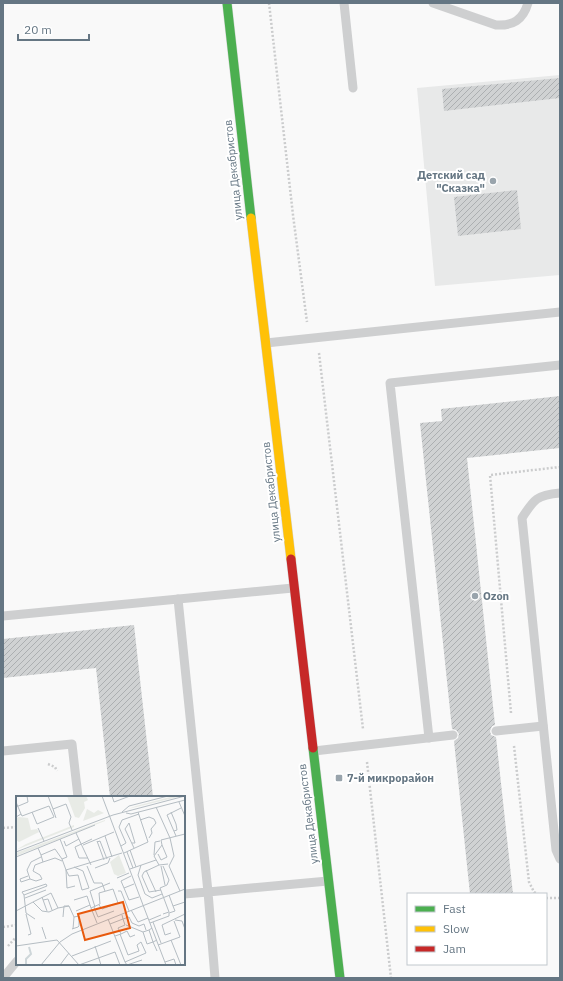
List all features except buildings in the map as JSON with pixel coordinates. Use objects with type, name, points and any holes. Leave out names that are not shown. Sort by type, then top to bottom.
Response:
[{"type":"main road","name":"улица Декабристов","points":[[227,3],[293,588],[340,978]]},
{"type":"lane","points":[[344,3],[353,88]]},
{"type":"lane","points":[[433,3],[496,25],[507,25],[517,21],[525,13],[528,3]]},
{"type":"lane","points":[[266,343],[560,312]]},
{"type":"lane","points":[[429,738],[390,383],[560,365]]},
{"type":"lane","points":[[560,493],[544,494],[531,502],[522,518],[556,850],[560,859]]},
{"type":"lane","points":[[3,616],[293,588]]},
{"type":"lane","points":[[178,599],[208,892],[215,978]]},
{"type":"lane","points":[[496,731],[543,726]]},
{"type":"lane","points":[[312,751],[453,735]]},
{"type":"lane","points":[[3,751],[72,744],[78,796]]},
{"type":"lane","points":[[185,894],[328,882]]},
{"type":"lane","points":[[4,978],[16,962]]},
{"type":"path","points":[[269,3],[307,323],[320,356],[321,363],[391,978]]},
{"type":"path","points":[[536,893],[534,892],[530,882],[513,729],[490,476],[560,467]]},
{"type":"path","points":[[43,761],[55,767],[58,773]]},
{"type":"path","points":[[3,828],[16,826]]},
{"type":"path","points":[[547,898],[560,898]]},
{"type":"path","points":[[3,927],[16,925]]},
{"type":"shaded area","name":"Детский сад \"Сказка\"","points":[[560,75],[560,275],[435,286],[417,88]]},
{"type":"traffic: fast","points":[[227,3],[251,218]]},
{"type":"traffic: fast","points":[[313,748],[340,978]]},
{"type":"traffic: slow","points":[[251,218],[291,559]]},
{"type":"traffic: jam","points":[[291,559],[313,748]]},
{"type":"place","name":"Детский сад \"Сказка\"","points":[[493,181]]},
{"type":"place","name":"Ozon","points":[[475,596]]},
{"type":"place","name":"7-й микрорайон","points":[[339,778]]}]
